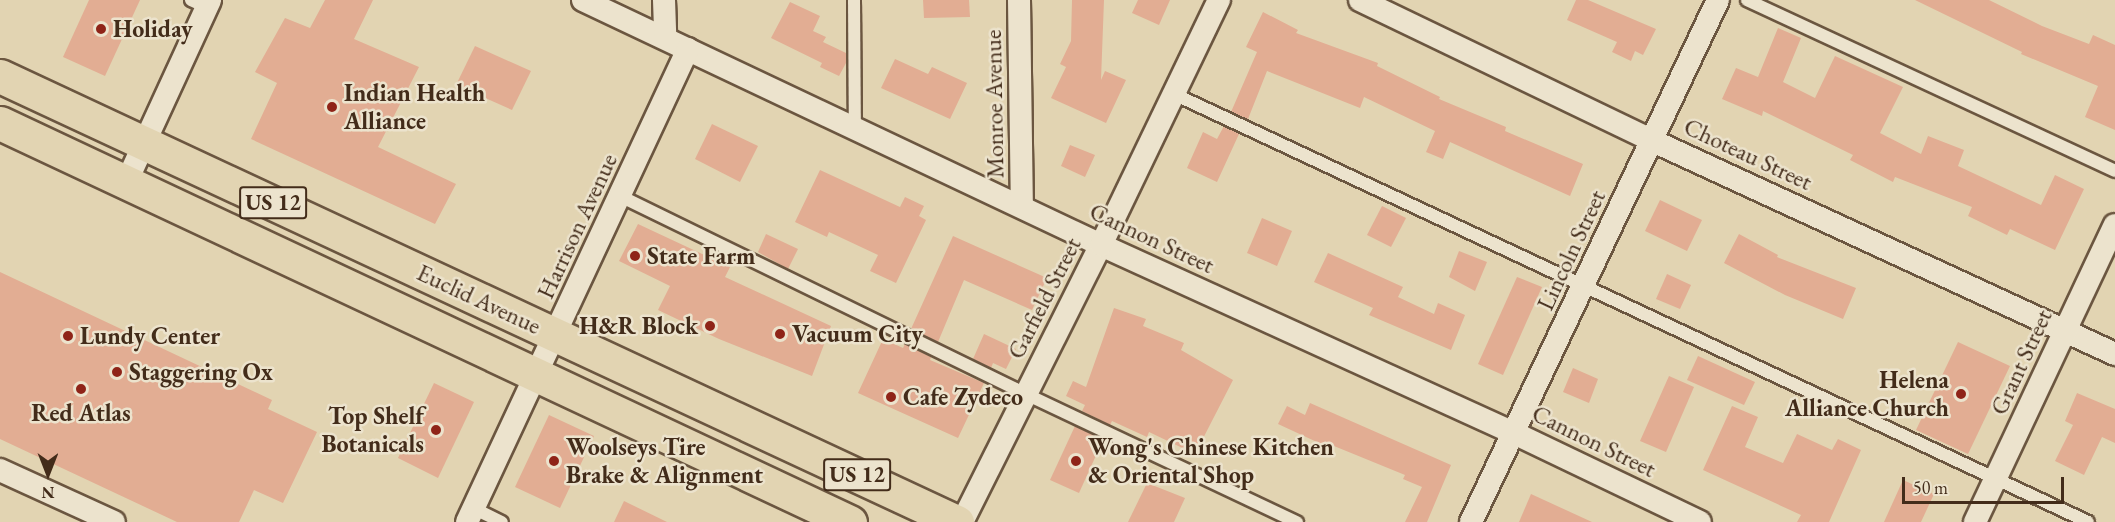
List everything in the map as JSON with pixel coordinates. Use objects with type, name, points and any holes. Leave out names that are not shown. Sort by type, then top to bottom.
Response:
[{"type":"highway","name":"Euclid Avenue","points":[[0,76],[959,522]]},
{"type":"highway","name":"Euclid Avenue","points":[[0,123],[850,522]]},
{"type":"street","name":"Cannon Street","points":[[583,0],[1101,245],[1514,433],[1700,522]]},
{"type":"street","points":[[664,0],[665,38]]},
{"type":"street","name":"Monroe Avenue","points":[[1019,0],[1022,207]]},
{"type":"street","name":"Garfield Street","points":[[959,522],[1101,245],[1219,0]]},
{"type":"street","name":"Choteau Street","points":[[1360,0],[1653,141],[2115,354]]},
{"type":"street","name":"Lincoln Street","points":[[1471,522],[1718,0]]},
{"type":"street","points":[[126,183],[202,2]]},
{"type":"street","name":"Harrison Avenue","points":[[470,515],[688,49]]},
{"type":"street","name":"Grant Street","points":[[1975,522],[2115,225]]},
{"type":"street","points":[[0,470],[114,522]]},
{"type":"lane","points":[[854,0],[855,128]]},
{"type":"lane","points":[[1747,0],[2115,171]]},
{"type":"lane","points":[[1174,94],[2088,522]]},
{"type":"lane","points":[[620,196],[1026,394],[1297,522]]},
{"type":"lane","points":[[470,515],[502,522]]},
{"type":"building","name":"Holiday","points":[[89,0],[140,0],[105,76],[63,57]]},
{"type":"building","name":"Indian Health Alliance","points":[[325,0],[373,0],[354,39],[419,67],[378,147],[456,184],[435,224],[251,139],[277,83],[255,72],[285,18],[310,28]]},
{"type":"building","points":[[923,0],[969,0],[970,17],[924,18]]},
{"type":"building","points":[[1072,0],[1104,0],[1101,80],[1105,71],[1126,80],[1106,123],[1051,98],[1066,67],[1060,64],[1071,41]]},
{"type":"building","points":[[1138,0],[1170,0],[1159,25],[1132,13]]},
{"type":"building","points":[[1576,0],[1588,0],[1656,29],[1643,55],[1635,51],[1631,61],[1612,52],[1617,42],[1567,20]]},
{"type":"building","points":[[1915,0],[1989,0],[2042,26],[2089,44],[2093,35],[2115,45],[2115,130],[2085,117],[2098,86],[2021,54],[2022,52]]},
{"type":"building","points":[[790,2],[820,16],[813,31],[826,37],[823,42],[846,53],[846,63],[839,76],[820,67],[822,63],[771,38]]},
{"type":"building","points":[[1263,12],[1298,30],[1296,33],[1378,63],[1377,66],[1440,97],[1439,99],[1506,127],[1505,131],[1583,164],[1570,196],[1450,142],[1443,159],[1426,152],[1435,131],[1364,97],[1360,108],[1267,71],[1248,119],[1231,112],[1257,52],[1246,47]]},
{"type":"building","points":[[1778,28],[1801,38],[1783,82],[1815,98],[1835,56],[1903,87],[1880,133],[1921,154],[1928,136],[1964,150],[1958,166],[2041,205],[2055,175],[2084,189],[2055,250],[2010,229],[2007,235],[1968,216],[1972,207],[1895,177],[1893,182],[1850,160],[1853,155],[1763,111],[1762,116],[1722,99],[1736,68],[1758,77]]},
{"type":"building","points":[[475,46],[531,71],[512,110],[456,85]]},
{"type":"building","points":[[895,59],[928,74],[932,67],[967,83],[950,119],[881,88]]},
{"type":"building","points":[[712,124],[758,146],[740,182],[695,159]]},
{"type":"building","points":[[1224,126],[1239,134],[1217,182],[1187,168],[1203,132],[1217,139]]},
{"type":"building","points":[[1070,145],[1095,155],[1085,177],[1061,166]]},
{"type":"building","points":[[820,170],[900,207],[905,197],[924,206],[919,216],[926,220],[896,283],[870,271],[878,255],[829,232],[827,237],[795,222]]},
{"type":"building","points":[[1660,200],[1702,220],[1687,251],[1645,231]]},
{"type":"building","points":[[1382,206],[1406,218],[1391,247],[1367,235]]},
{"type":"building","points":[[1262,218],[1292,231],[1277,266],[1247,253]]},
{"type":"building","points":[[638,224],[730,267],[725,277],[831,326],[812,376],[719,339],[658,310],[670,286],[619,261]]},
{"type":"building","points":[[766,234],[798,249],[788,269],[758,252]]},
{"type":"building","points":[[1739,234],[1778,255],[1777,257],[1856,288],[1843,319],[1785,295],[1724,263]]},
{"type":"building","points":[[953,236],[1047,278],[1032,310],[964,280],[938,342],[911,329]]},
{"type":"building","points":[[1459,251],[1487,262],[1475,291],[1449,277]]},
{"type":"building","points":[[1328,253],[1403,287],[1398,297],[1434,314],[1438,303],[1465,315],[1451,350],[1369,315],[1373,308],[1314,282]]},
{"type":"building","name":"Lundy Center","points":[[0,272],[272,400],[268,409],[317,432],[283,503],[254,490],[239,522],[177,522],[0,439]]},
{"type":"building","points":[[1667,274],[1691,285],[1680,309],[1656,299]]},
{"type":"building","points":[[1517,277],[1542,287],[1503,375],[1478,364]]},
{"type":"building","points":[[1114,308],[1146,319],[1143,326],[1184,343],[1181,350],[1233,380],[1195,454],[1149,432],[1147,437],[1112,421],[1110,425],[1082,411],[1085,405],[1066,396],[1073,381],[1086,387]]},
{"type":"building","points":[[984,334],[1016,349],[1006,369],[993,363],[991,368],[973,359]]},
{"type":"building","points":[[883,339],[903,348],[905,344],[931,357],[930,360],[984,383],[958,438],[858,393]]},
{"type":"building","points":[[1958,342],[2010,366],[1968,454],[1916,430]]},
{"type":"building","points":[[1698,356],[1755,382],[1744,405],[1687,380]]},
{"type":"building","points":[[1573,368],[1598,379],[1589,403],[1563,392]]},
{"type":"building","points":[[1669,376],[1694,387],[1666,452],[1640,441]]},
{"type":"building","name":"Top Shelf Botanicals","points":[[434,383],[474,402],[438,478],[398,458]]},
{"type":"building","points":[[2077,393],[2115,409],[2115,443],[2102,437],[2084,475],[2055,461],[2073,425],[2065,421]]},
{"type":"building","points":[[1310,403],[1451,465],[1427,522],[1405,522],[1422,487],[1403,479],[1405,475],[1334,446],[1332,449],[1278,424],[1287,406],[1305,415]]},
{"type":"building","points":[[1732,406],[1758,417],[1745,447],[1783,463],[1797,434],[1832,450],[1838,439],[1861,450],[1829,522],[1797,522],[1801,515],[1703,470]]},
{"type":"building","name":"Woolseys Tire Brake & Alignment","points":[[549,415],[594,436],[560,508],[515,487]]},
{"type":"building","name":"Wong's Chinese Kitchen & Oriental Shop","points":[[1075,426],[1103,440],[1079,493],[1050,480]]},
{"type":"building","points":[[1903,480],[1934,494],[1921,522],[1884,522]]},
{"type":"building","points":[[1147,483],[1185,498],[1174,522],[1128,522]]},
{"type":"building","points":[[1531,494],[1592,522],[1519,522]]},
{"type":"building","points":[[624,501],[667,522],[614,522]]},
{"type":"place","name":"Holiday","points":[[101,29]]},
{"type":"place","name":"Indian Health Alliance","points":[[332,107]]},
{"type":"place","name":"State Farm","points":[[635,256]]},
{"type":"place","name":"H&R Block","points":[[710,326]]},
{"type":"place","name":"Vacuum City","points":[[780,334]]},
{"type":"place","name":"Lundy Center","points":[[68,336]]},
{"type":"place","name":"Staggering Ox","points":[[117,372]]},
{"type":"place","name":"Red Atlas","points":[[81,389]]},
{"type":"place","name":"Helena Alliance Church","points":[[1961,394]]},
{"type":"place","name":"Cafe Zydeco","points":[[891,397]]},
{"type":"place","name":"Top Shelf Botanicals","points":[[436,430]]},
{"type":"place","name":"Woolseys Tire Brake & Alignment","points":[[554,461]]},
{"type":"place","name":"Wong's Chinese Kitchen & Oriental Shop","points":[[1076,461]]}]
